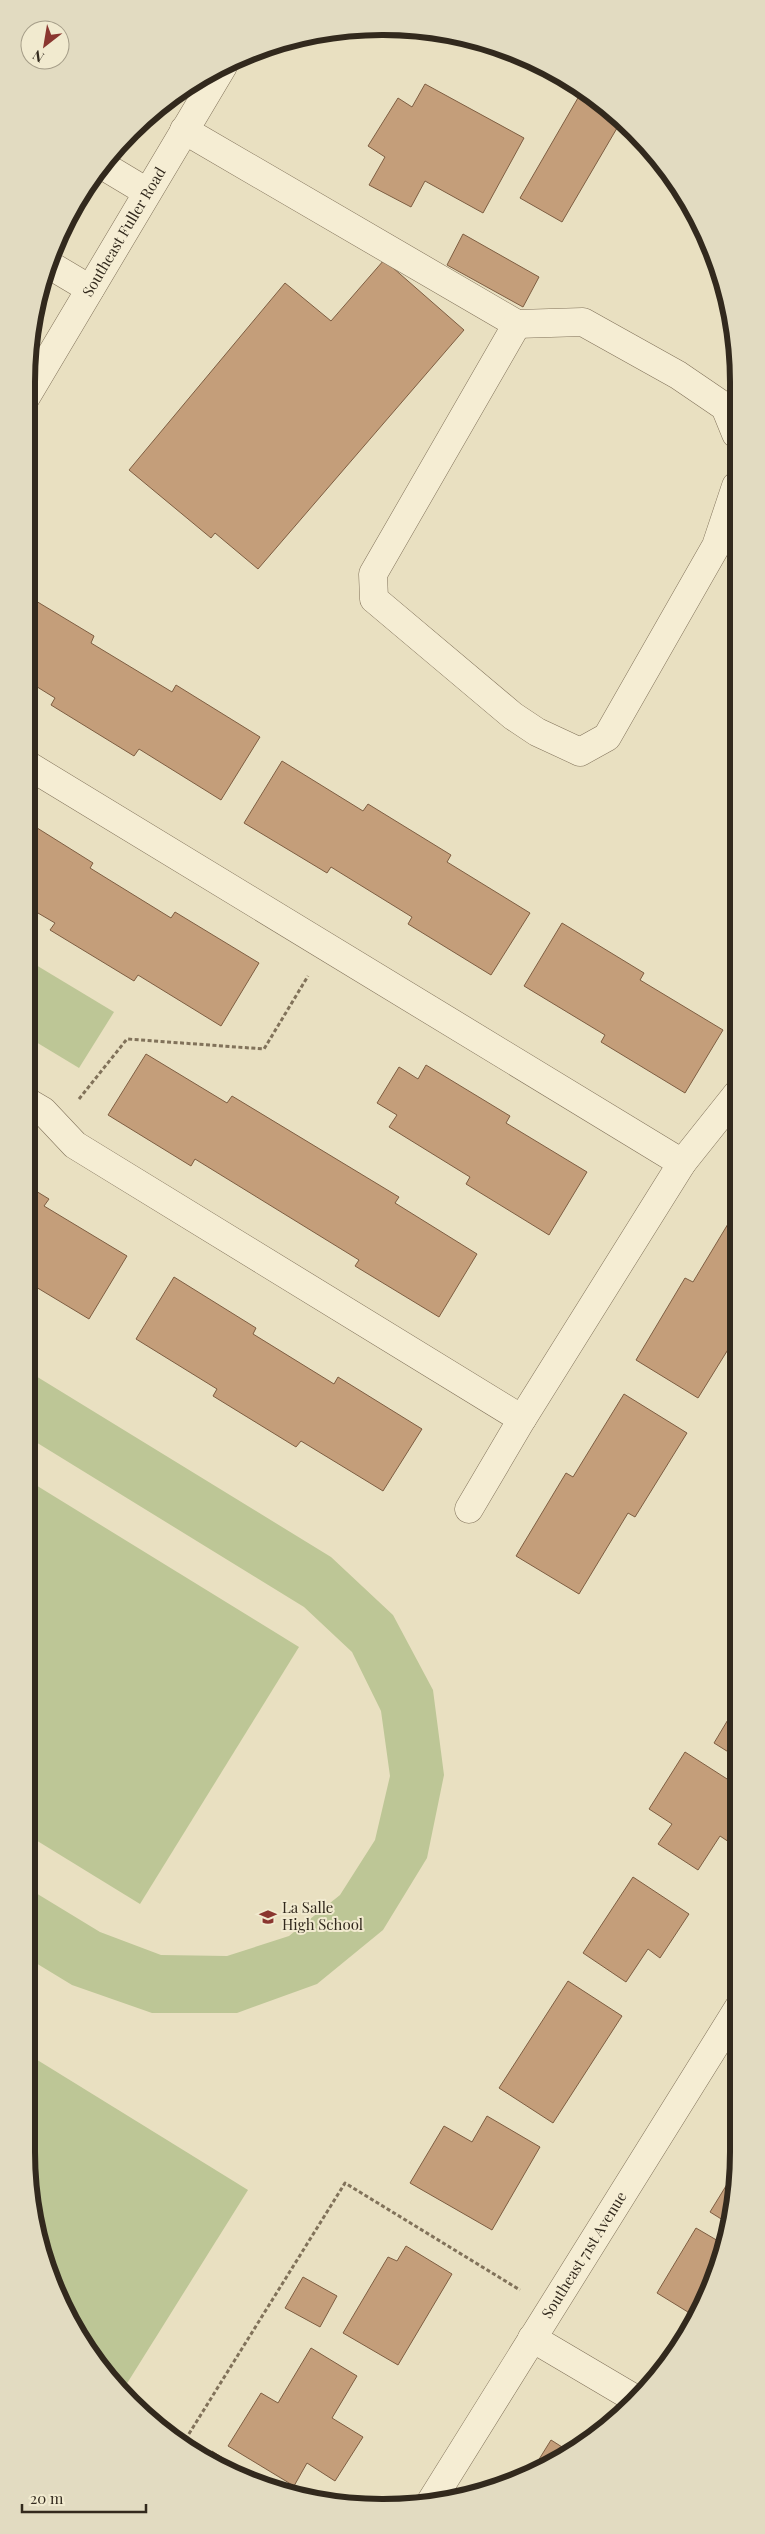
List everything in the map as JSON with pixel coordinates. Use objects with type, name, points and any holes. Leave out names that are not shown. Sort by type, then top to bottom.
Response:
[{"type":"street","name":"Southeast Fuller Road","points":[[35,381],[215,78]]},
{"type":"street","points":[[184,130],[517,324],[583,322],[678,375],[725,407],[730,419]]},
{"type":"street","points":[[108,170],[147,192]]},
{"type":"street","points":[[54,268],[90,289]]},
{"type":"street","points":[[517,324],[373,574],[374,598],[514,716],[537,732],[580,752],[607,737],[716,546],[730,504]]},
{"type":"street","points":[[35,769],[682,1163]]},
{"type":"street","points":[[469,1509],[522,1419],[682,1163],[730,1103]]},
{"type":"street","points":[[35,1106],[43,1111],[74,1145],[522,1419]]},
{"type":"street","name":"Southeast 71st Avenue","points":[[435,2495],[730,2020]]},
{"type":"street","points":[[532,2338],[629,2396]]},
{"type":"path","points":[[57,1126],[127,1039],[264,1049],[327,946]]},
{"type":"path","points":[[186,2438],[345,2182],[550,2308]]},
{"type":"green space","points":[[35,964],[114,1012],[79,1068],[35,1041]]},
{"type":"green space","points":[[35,1376],[331,1557],[393,1615],[433,1690],[444,1775],[427,1858],[383,1930],[317,1984],[237,2013],[152,2013],[72,1985],[35,1962],[35,1892],[100,1932],[161,1955],[227,1956],[289,1936],[340,1895],[375,1840],[390,1776],[381,1711],[352,1652],[304,1607],[35,1442]]},
{"type":"green space","points":[[35,1485],[299,1647],[140,1904],[35,1840]]},
{"type":"green space","points":[[35,2059],[248,2190],[126,2386],[94,2345],[82,2325],[61,2284],[53,2263],[38,2197],[35,2152]]},
{"type":"building","points":[[425,84],[524,138],[483,213],[425,181],[411,207],[369,185],[385,157],[368,146],[398,98],[412,107]]},
{"type":"building","points":[[579,96],[618,127],[562,222],[520,198]]},
{"type":"building","points":[[463,234],[539,277],[523,307],[447,265]]},
{"type":"building","points":[[384,260],[464,330],[258,569],[215,533],[211,538],[129,470],[285,283],[331,321]]},
{"type":"building","points":[[35,600],[94,636],[91,643],[172,692],[176,685],[260,737],[221,800],[139,749],[134,756],[51,705],[55,698],[35,686]]},
{"type":"building","points":[[282,761],[363,811],[368,804],[451,855],[447,862],[530,913],[491,975],[408,924],[412,917],[331,867],[327,873],[244,823]]},
{"type":"building","points":[[35,827],[93,863],[90,868],[171,918],[175,912],[259,963],[221,1026],[138,975],[134,981],[50,930],[55,923],[35,911]]},
{"type":"building","points":[[562,923],[644,973],[640,980],[723,1030],[685,1093],[601,1042],[605,1035],[524,986]]},
{"type":"building","points":[[146,1054],[227,1103],[232,1096],[399,1197],[395,1203],[477,1254],[439,1317],[355,1266],[359,1260],[195,1159],[191,1166],[108,1115]]},
{"type":"building","points":[[426,1065],[510,1116],[506,1123],[587,1172],[549,1235],[466,1184],[470,1177],[389,1127],[397,1115],[377,1103],[399,1067],[418,1079]]},
{"type":"building","points":[[35,1190],[49,1199],[44,1206],[127,1256],[89,1319],[35,1286]]},
{"type":"building","points":[[730,1221],[730,1346],[698,1398],[636,1360],[685,1278],[693,1282]]},
{"type":"building","points":[[174,1277],[256,1328],[253,1334],[334,1384],[338,1377],[422,1429],[383,1491],[301,1441],[296,1447],[213,1396],[217,1389],[136,1339]]},
{"type":"building","points":[[624,1394],[687,1433],[635,1517],[628,1513],[579,1594],[516,1556],[566,1473],[573,1477]]},
{"type":"building","points":[[730,1716],[730,1753],[714,1743]]},
{"type":"building","points":[[685,1752],[730,1781],[730,1840],[729,1842],[720,1836],[698,1870],[658,1844],[672,1824],[649,1809]]},
{"type":"building","points":[[633,1877],[689,1914],[660,1958],[648,1949],[626,1982],[583,1953]]},
{"type":"building","points":[[568,1981],[622,2016],[553,2123],[499,2088]]},
{"type":"building","points":[[487,2116],[540,2147],[492,2230],[410,2183],[444,2126],[472,2142]]},
{"type":"building","points":[[728,2182],[723,2220],[710,2212]]},
{"type":"building","points":[[696,2228],[718,2241],[704,2284],[690,2313],[657,2293]]},
{"type":"building","points":[[406,2246],[452,2274],[398,2365],[343,2333],[388,2257],[397,2261]]},
{"type":"building","points":[[303,2277],[337,2296],[320,2327],[285,2308]]},
{"type":"building","points":[[311,2348],[357,2376],[332,2418],[363,2437],[335,2481],[307,2463],[294,2486],[228,2446],[261,2393],[278,2403]]},
{"type":"building","points":[[551,2440],[563,2448],[556,2452],[537,2462]]},
{"type":"building","points":[[212,2451],[235,2466],[229,2463],[211,2453]]},
{"type":"place","name":"La Salle High School","points":[[268,1917]]}]
